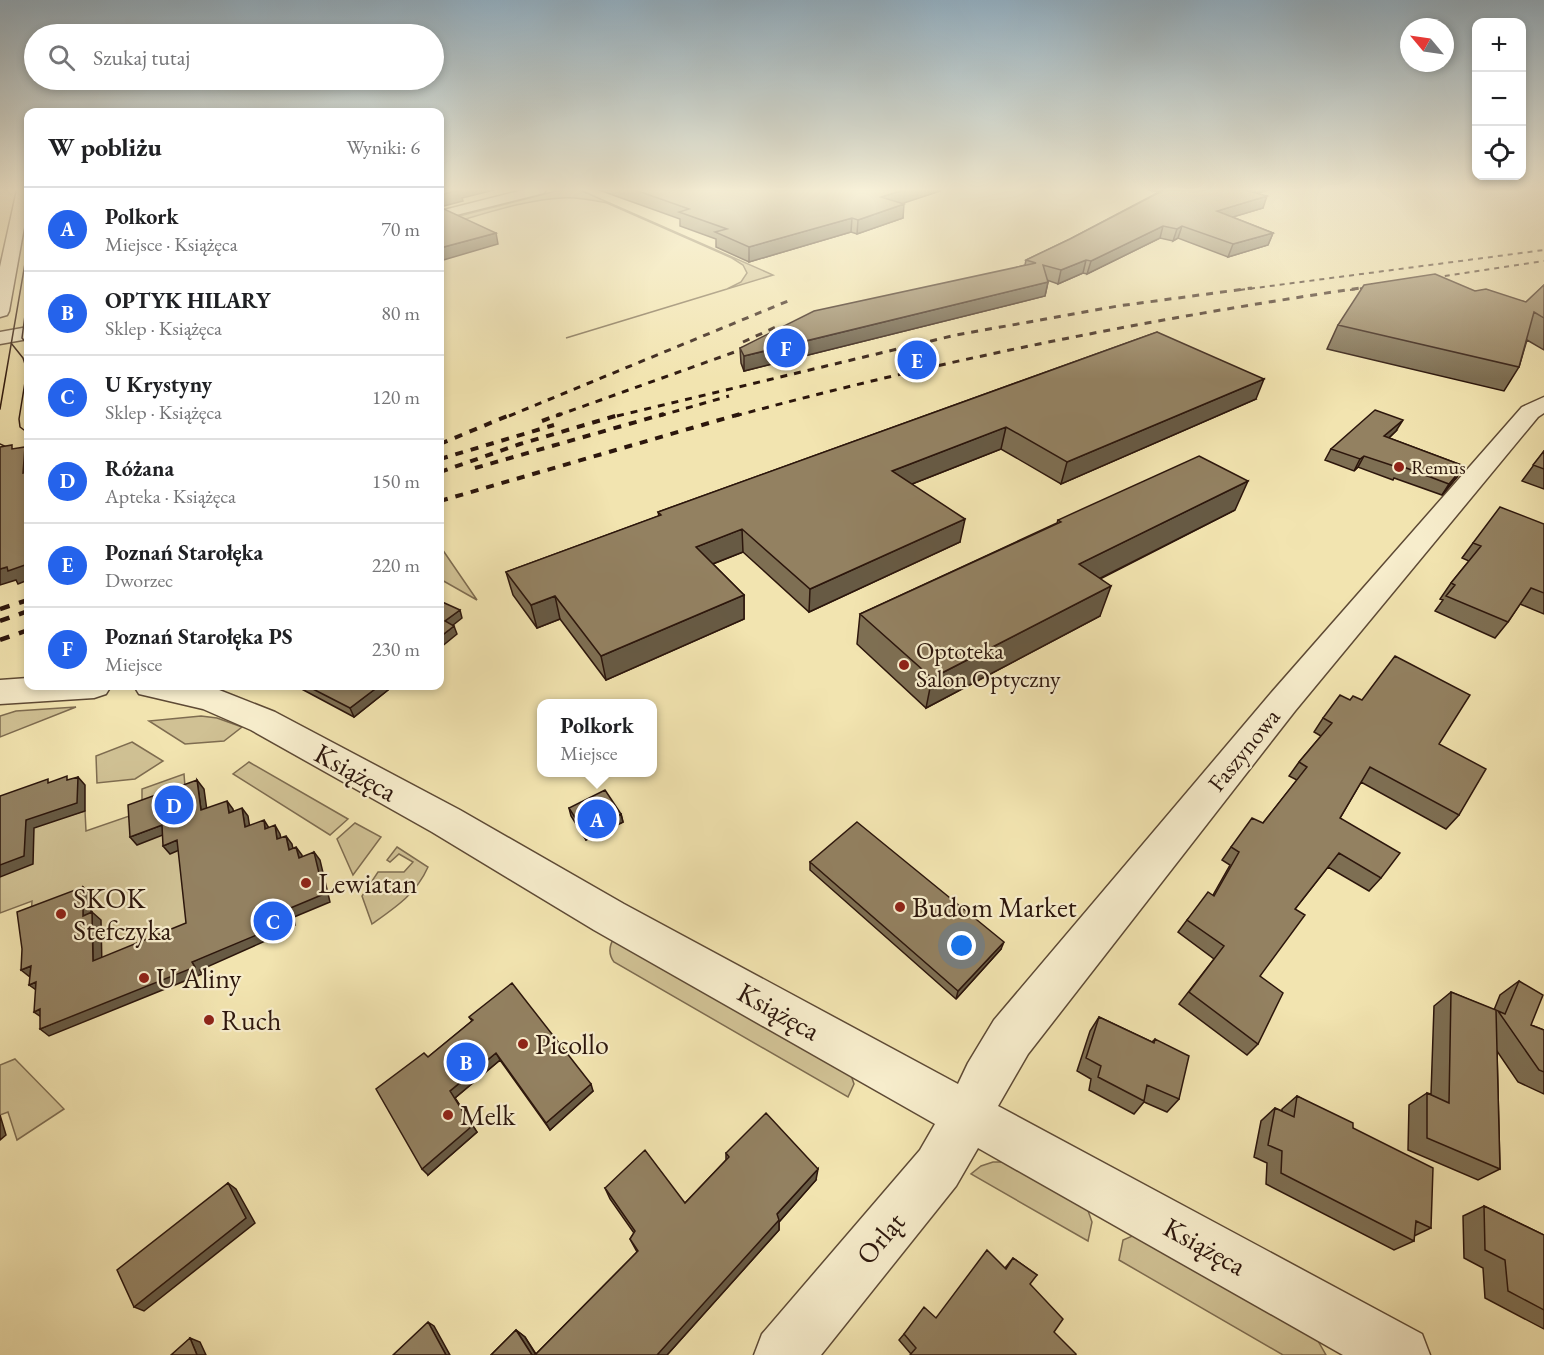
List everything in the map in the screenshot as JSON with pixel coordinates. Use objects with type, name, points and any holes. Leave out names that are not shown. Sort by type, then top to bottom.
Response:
[{"type":"street","points":[[0,311],[11,253]]},
{"type":"street","points":[[0,338],[24,334]]},
{"type":"street","name":"Faszynowa","points":[[969,1115],[984,1080],[1011,1037],[1283,702],[1530,412],[1544,404]]},
{"type":"street","points":[[0,692],[31,690]]},
{"type":"street","name":"Książęca","points":[[171,690],[210,698],[263,721],[446,821],[609,917],[1401,1355]]},
{"type":"street","name":"Orląt","points":[[783,1355],[938,1168],[969,1115]]},
{"type":"shaded area","points":[[721,253],[773,275],[727,289],[741,282],[747,273],[743,265]]},
{"type":"shaded area","points":[[444,552],[477,600],[444,581]]},
{"type":"shaded area","points":[[76,707],[0,737],[0,716],[16,711]]},
{"type":"shaded area","points":[[201,716],[217,718],[242,727],[224,741],[185,744],[149,721]]},
{"type":"shaded area","points":[[132,742],[163,761],[135,779],[97,783],[96,756]]},
{"type":"shaded area","points":[[249,762],[348,819],[330,835],[233,774]]},
{"type":"shaded area","points":[[184,774],[185,787],[142,803],[142,789]]},
{"type":"shaded area","points":[[85,811],[86,831],[135,814],[168,833],[232,897],[85,985],[92,924],[91,896],[31,918],[32,901],[0,913],[0,836]]},
{"type":"shaded area","points":[[355,823],[381,837],[353,875],[337,839]]},
{"type":"shaded area","points":[[397,847],[428,867],[418,885],[397,906],[372,924],[362,896],[378,872],[404,872],[413,862],[399,854],[390,862],[387,860]]},
{"type":"shaded area","points":[[614,938],[850,1072],[854,1084],[848,1097],[614,962],[610,950]]},
{"type":"shaded area","points":[[15,1059],[64,1109],[17,1140],[8,1112],[0,1115],[0,1065]]},
{"type":"shaded area","points":[[993,1162],[1005,1162],[1086,1205],[1092,1222],[1088,1241],[971,1174],[981,1166]]},
{"type":"shaded area","points":[[1137,1234],[1314,1334],[1326,1355],[1283,1355],[1119,1260],[1123,1240]]},
{"type":"building","points":[[1040,253],[1107,253],[1091,261],[1086,260],[1061,270],[1043,265],[1048,282],[744,356],[740,348],[814,311],[1036,263],[1026,260]]},
{"type":"building","points":[[1435,274],[1475,291],[1486,289],[1526,302],[1544,285],[1544,318],[1534,312],[1519,367],[1338,325],[1364,285]]},
{"type":"building","points":[[1157,332],[1264,379],[1067,462],[1006,427],[892,471],[965,519],[810,589],[742,529],[696,547],[744,595],[601,656],[555,596],[531,605],[506,572],[661,515],[658,512]]},
{"type":"building","points":[[1375,410],[1403,420],[1384,436],[1464,466],[1449,484],[1401,466],[1400,468],[1364,456],[1360,459],[1331,449]]},
{"type":"building","points":[[12,445],[12,449],[24,447],[24,565],[8,571],[7,567],[0,569],[0,447]]},
{"type":"building","points":[[1544,451],[1544,469],[1533,465]]},
{"type":"building","points":[[1199,456],[1248,481],[1079,564],[1111,586],[932,678],[860,614],[1061,522],[1058,520]]},
{"type":"building","points":[[1500,507],[1544,524],[1544,593],[1531,588],[1508,622],[1446,596],[1455,585],[1451,583],[1481,546],[1473,543]]},
{"type":"building","points":[[444,603],[460,610],[445,621],[454,626],[444,634]]},
{"type":"building","points":[[1395,656],[1470,695],[1439,744],[1486,769],[1459,815],[1370,767],[1340,818],[1400,853],[1381,878],[1339,853],[1295,909],[1305,915],[1260,976],[1283,993],[1258,1044],[1189,992],[1224,946],[1187,920],[1208,892],[1214,896],[1239,852],[1231,847],[1252,818],[1263,823],[1307,767],[1299,762],[1332,723],[1323,718],[1340,695],[1350,700],[1353,696],[1362,700]]},
{"type":"building","points":[[315,690],[374,690],[350,708]]},
{"type":"building","points":[[67,776],[67,780],[78,777],[77,803],[26,820],[24,856],[0,865],[0,796],[48,779],[48,783]]},
{"type":"building","points":[[197,780],[201,810],[227,801],[229,813],[242,808],[245,827],[264,820],[265,829],[275,825],[277,839],[286,836],[289,850],[296,847],[299,858],[314,852],[324,894],[288,909],[289,918],[266,927],[266,931],[192,962],[195,967],[40,1029],[40,1009],[34,1012],[36,982],[29,985],[31,966],[21,970],[22,949],[17,912],[83,887],[83,916],[92,912],[93,961],[186,923],[177,840],[163,846],[162,825],[130,837],[128,805]]},
{"type":"building","points":[[605,790],[621,814],[584,832],[569,808]]},
{"type":"building","name":"Budom Market","points":[[857,822],[1004,942],[958,991],[810,862]]},
{"type":"building","points":[[1519,981],[1543,995],[1531,1025],[1544,1030],[1544,1072],[1539,1070],[1498,1011],[1505,1014]]},
{"type":"building","points":[[512,983],[591,1084],[546,1123],[496,1053],[450,1091],[472,1126],[422,1169],[376,1089],[424,1053],[428,1057],[473,1020],[469,1017]]},
{"type":"building","points":[[1451,992],[1496,1010],[1500,1169],[1427,1138],[1427,1093],[1449,1103]]},
{"type":"building","points":[[1099,1017],[1154,1043],[1155,1039],[1189,1056],[1179,1099],[1147,1085],[1144,1101],[1098,1077],[1101,1066],[1086,1058]]},
{"type":"building","points":[[1297,1096],[1353,1123],[1353,1128],[1433,1168],[1431,1228],[1416,1221],[1414,1241],[1281,1173],[1282,1151],[1268,1145],[1275,1108],[1294,1117]]},
{"type":"building","points":[[766,1113],[818,1169],[777,1214],[779,1220],[657,1355],[535,1355],[638,1251],[630,1239],[635,1231],[605,1188],[645,1150],[685,1203],[729,1157],[726,1153]]},
{"type":"building","points":[[228,1183],[246,1218],[134,1307],[117,1270]]},
{"type":"building","points":[[1484,1206],[1544,1235],[1544,1310],[1508,1291],[1505,1260],[1485,1250]]},
{"type":"building","points":[[987,1250],[1006,1269],[1013,1258],[1037,1275],[1030,1284],[1063,1319],[1054,1332],[1076,1355],[910,1355],[916,1348],[904,1334],[924,1307],[936,1318]]},
{"type":"building","points":[[428,1322],[446,1355],[393,1355]]},
{"type":"building","points":[[516,1330],[532,1355],[491,1355]]},
{"type":"building","points":[[190,1338],[197,1355],[171,1355]]},
{"type":"tram line","points":[[11,343],[24,269]]},
{"type":"tram line","points":[[24,323],[22,338],[24,340]]},
{"type":"tram line","points":[[0,409],[11,343]]},
{"type":"tram line","points":[[11,343],[24,361]]},
{"type":"tram line","points":[[24,388],[19,419],[20,427],[24,430]]},
{"type":"tram line","points":[[0,444],[24,452]]},
{"type":"railway","points":[[1240,290],[1519,253]]},
{"type":"railway","points":[[1425,279],[1544,261]]},
{"type":"railway","points":[[1350,290],[1377,286]]},
{"type":"railway","points":[[617,416],[956,335],[1118,306],[1252,288]]},
{"type":"railway","points":[[735,416],[968,359],[1124,327],[1360,288]]},
{"type":"railway","points":[[509,416],[788,301]]},
{"type":"railway","points":[[743,342],[778,326]]},
{"type":"railway","points":[[556,416],[757,344]]},
{"type":"railway","points":[[659,416],[729,396]]},
{"type":"railway","points":[[444,442],[512,414]]},
{"type":"railway","points":[[542,421],[561,414]]},
{"type":"railway","points":[[444,471],[520,444],[622,414]]},
{"type":"railway","points":[[475,468],[664,414]]},
{"type":"railway","points":[[444,500],[740,414]]},
{"type":"railway","points":[[444,458],[554,425]]},
{"type":"railway","points":[[0,609],[24,601]]},
{"type":"railway","points":[[0,621],[24,612]]},
{"type":"railway","points":[[0,640],[24,631]]},
{"type":"place","name":"Poznań Starołęka PS","points":[[786,348]]},
{"type":"place","name":"Poznań Starołęka","points":[[917,360]]},
{"type":"place","name":"Remus","points":[[1399,467]]},
{"type":"place","name":"Optoteka Salon Optyczny","points":[[904,665]]},
{"type":"place","name":"Różana","points":[[174,805]]},
{"type":"place","name":"Polkork","points":[[597,819]]},
{"type":"place","name":"Lewiatan","points":[[306,883]]},
{"type":"place","name":"Budom Market","points":[[900,907]]},
{"type":"place","name":"SKOK Stefczyka","points":[[61,914]]},
{"type":"place","name":"U Krystyny","points":[[273,921]]},
{"type":"place","name":"U Aliny","points":[[144,978]]},
{"type":"place","name":"Ruch","points":[[209,1020]]},
{"type":"place","name":"Picollo","points":[[523,1044]]},
{"type":"place","name":"OPTYK HILARY","points":[[466,1062]]},
{"type":"place","name":"Melk","points":[[448,1115]]}]
